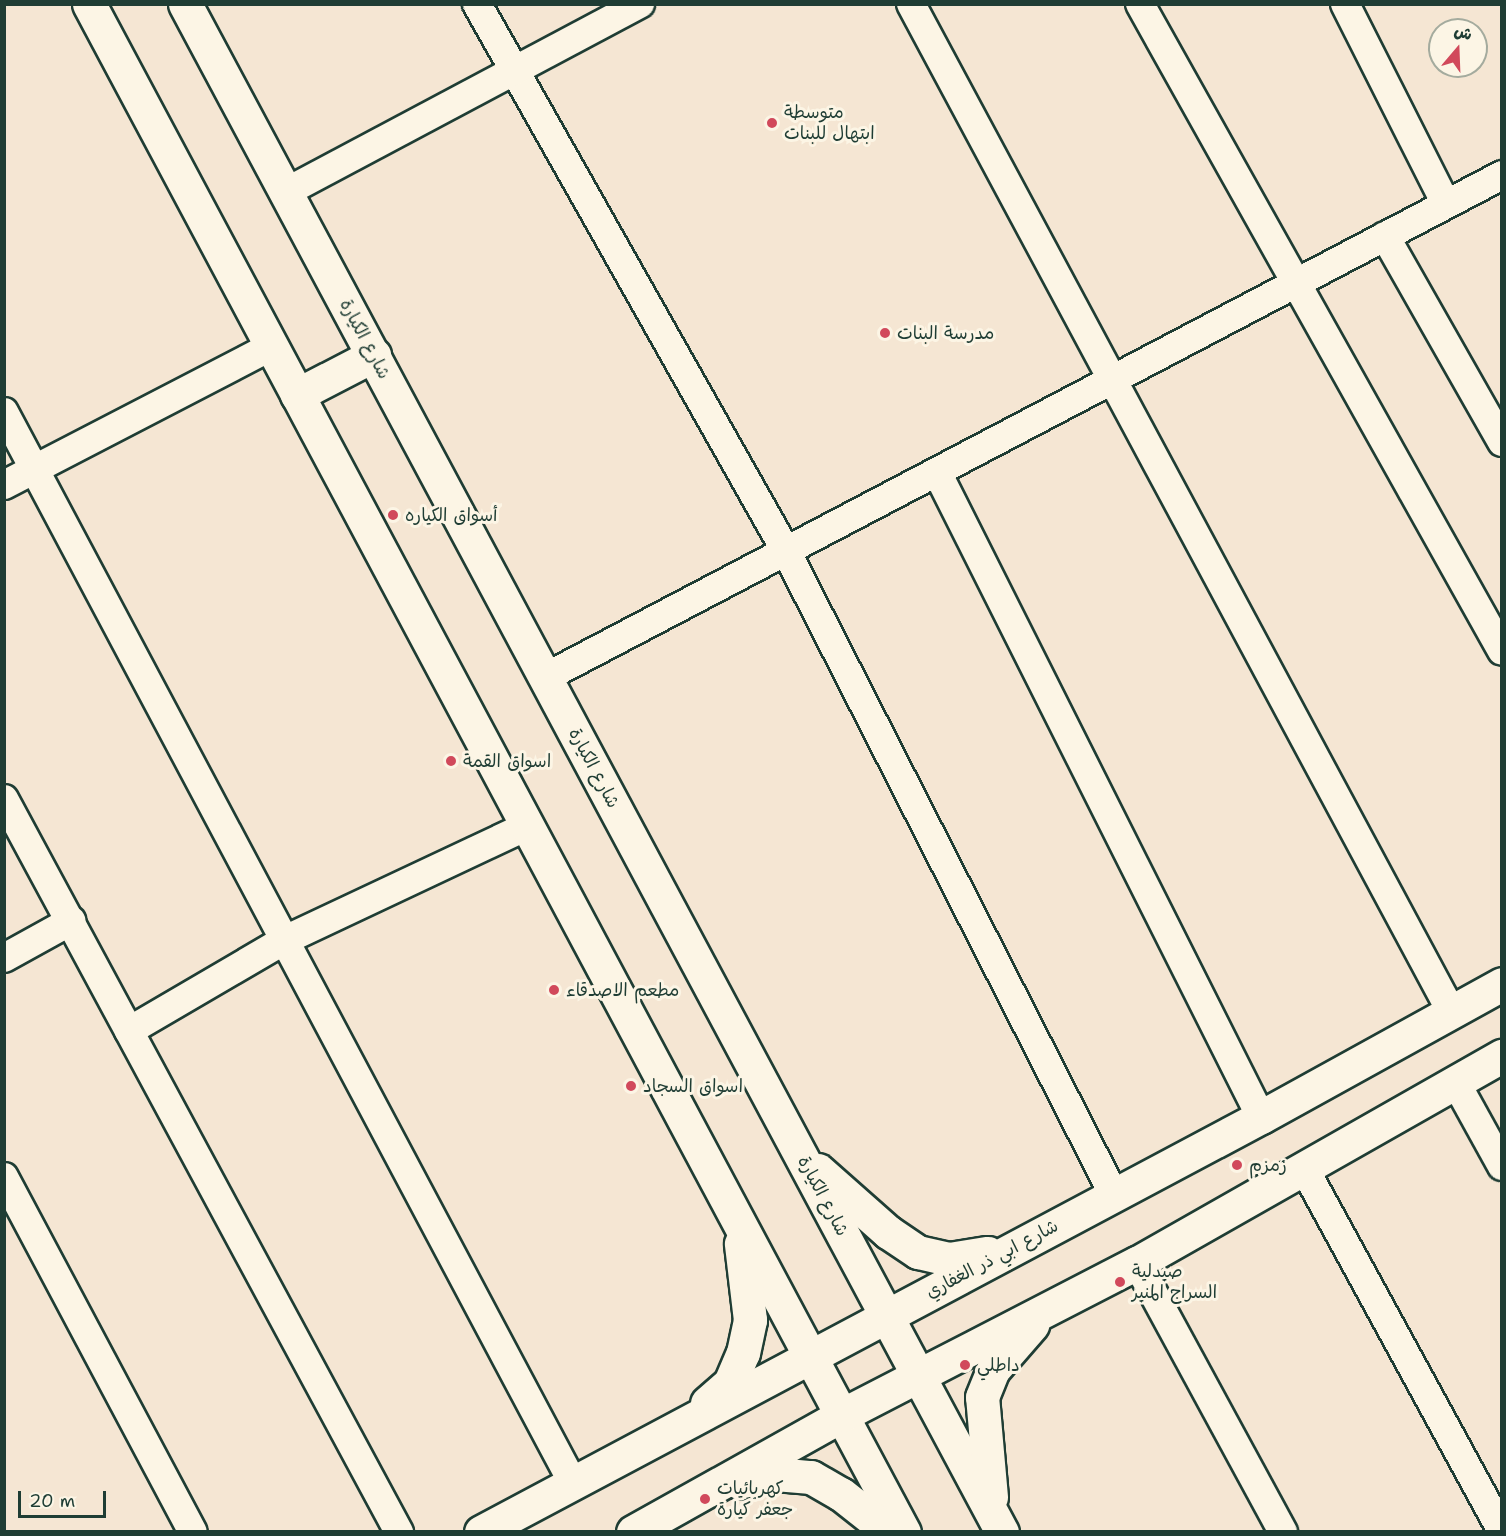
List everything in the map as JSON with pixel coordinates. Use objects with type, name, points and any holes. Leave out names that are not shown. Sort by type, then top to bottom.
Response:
[{"type":"main road","points":[[88,4],[904,1532]]},
{"type":"main road","name":"شارع الكيارة","points":[[185,4],[997,1522]]},
{"type":"main road","points":[[297,395],[374,355]]},
{"type":"main road","name":"شارع ابي ذر الغفاري","points":[[481,1532],[574,1485],[886,1314],[1262,1117],[1502,984]]},
{"type":"main road","points":[[633,1532],[842,1415],[1137,1263],[1502,1056]]},
{"type":"main road","points":[[801,1156],[888,1232],[918,1252],[949,1259],[1010,1249]]},
{"type":"main road","points":[[685,1424],[730,1383],[743,1353],[750,1320],[748,1278],[735,1216]]},
{"type":"main road","points":[[997,1522],[982,1397],[993,1370],[1016,1340],[1052,1306]]},
{"type":"main road","points":[[708,1490],[775,1474],[811,1477],[841,1494],[889,1532]]},
{"type":"street","points":[[477,4],[513,72],[786,551],[1114,1195]]},
{"type":"street","points":[[286,192],[640,4]]},
{"type":"street","points":[[911,4],[1451,1011]]},
{"type":"street","points":[[1140,4],[1502,651]]},
{"type":"street","points":[[1345,4],[1446,204]]},
{"type":"street","points":[[546,677],[1502,175]]},
{"type":"street","points":[[1385,236],[1502,441]]},
{"type":"street","points":[[4,485],[270,346]]},
{"type":"street","points":[[4,412],[574,1485]]},
{"type":"street","points":[[937,472],[1262,1117]]},
{"type":"street","points":[[4,799],[399,1532]]},
{"type":"street","points":[[129,1031],[285,940],[527,826]]},
{"type":"street","points":[[4,958],[71,921]]},
{"type":"street","points":[[1455,1081],[1502,1166]]},
{"type":"street","points":[[1304,1168],[1502,1531]]},
{"type":"street","points":[[4,1178],[193,1532]]},
{"type":"street","points":[[1137,1263],[1283,1532]]},
{"type":"place","name":"متوسطة ابتهال للبنات","points":[[772,123]]},
{"type":"place","name":"مدرسة البنات","points":[[885,333]]},
{"type":"place","name":"أسواق الكياره","points":[[393,515]]},
{"type":"place","name":"اسواق القمة","points":[[451,761]]},
{"type":"place","name":"مطعم الاصدقاء","points":[[554,990]]},
{"type":"place","name":"اسواق السجاد","points":[[631,1086]]},
{"type":"place","name":"زمزم","points":[[1237,1165]]},
{"type":"place","name":"صيدلية السراج المنير","points":[[1120,1282]]},
{"type":"place","name":"داطلي","points":[[965,1365]]},
{"type":"place","name":"كهربائيات جعفر كيارة","points":[[705,1499]]}]
